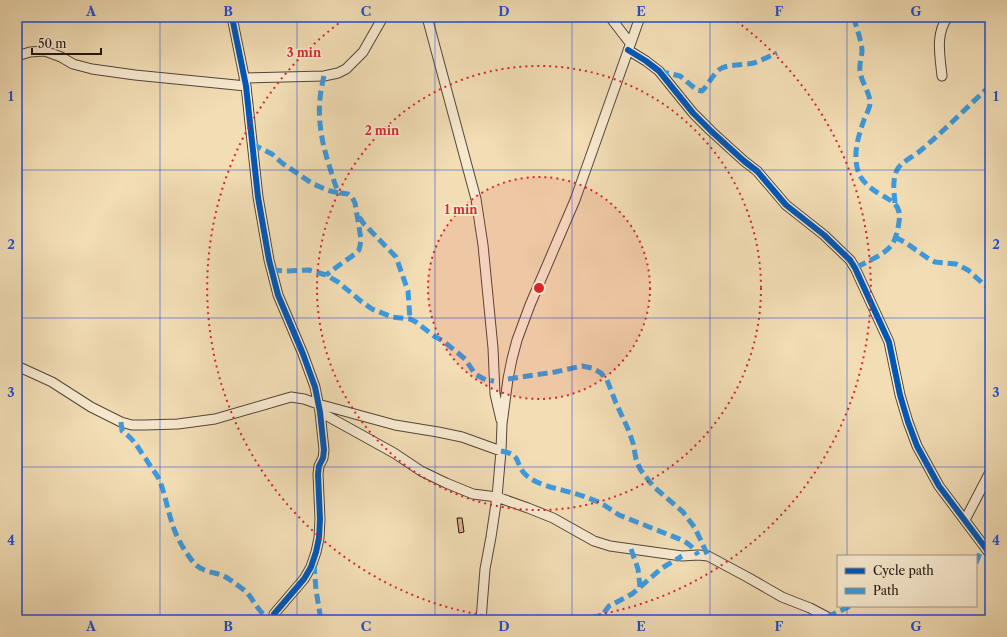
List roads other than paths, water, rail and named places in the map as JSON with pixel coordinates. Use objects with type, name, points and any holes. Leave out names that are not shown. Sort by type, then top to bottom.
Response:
[{"type":"street","points":[[232,17],[245,82],[258,197],[269,260],[278,295],[315,387],[324,450],[318,474],[320,519],[318,545],[311,567],[304,579],[274,614],[274,620]]},
{"type":"street","points":[[17,56],[30,52],[45,51],[61,57],[73,64],[92,69],[135,75],[245,82],[324,76],[346,70],[363,52],[383,17]]},
{"type":"street","points":[[427,17],[476,199],[482,239],[493,348],[495,394],[502,424]]},
{"type":"street","points":[[610,17],[629,47],[659,72],[693,113],[744,161],[757,170],[786,205],[824,235],[850,260],[888,342],[900,396],[908,422],[918,446],[939,486],[990,554]]},
{"type":"street","points":[[481,620],[485,569],[491,537],[501,451],[502,424],[508,379],[517,340],[532,299],[575,200],[640,17]]},
{"type":"street","points":[[942,76],[940,34],[948,17]]},
{"type":"street","points":[[17,360],[19,368],[52,382],[91,406],[121,422],[132,425],[178,424],[215,419],[291,397],[304,399],[421,471],[446,483],[473,494],[496,497],[528,508],[552,518],[594,540],[610,546],[682,556],[708,556],[782,597],[810,608],[832,620]]},
{"type":"street","points":[[319,408],[395,425],[462,437],[501,451]]},
{"type":"street","points":[[965,520],[990,472]]}]
